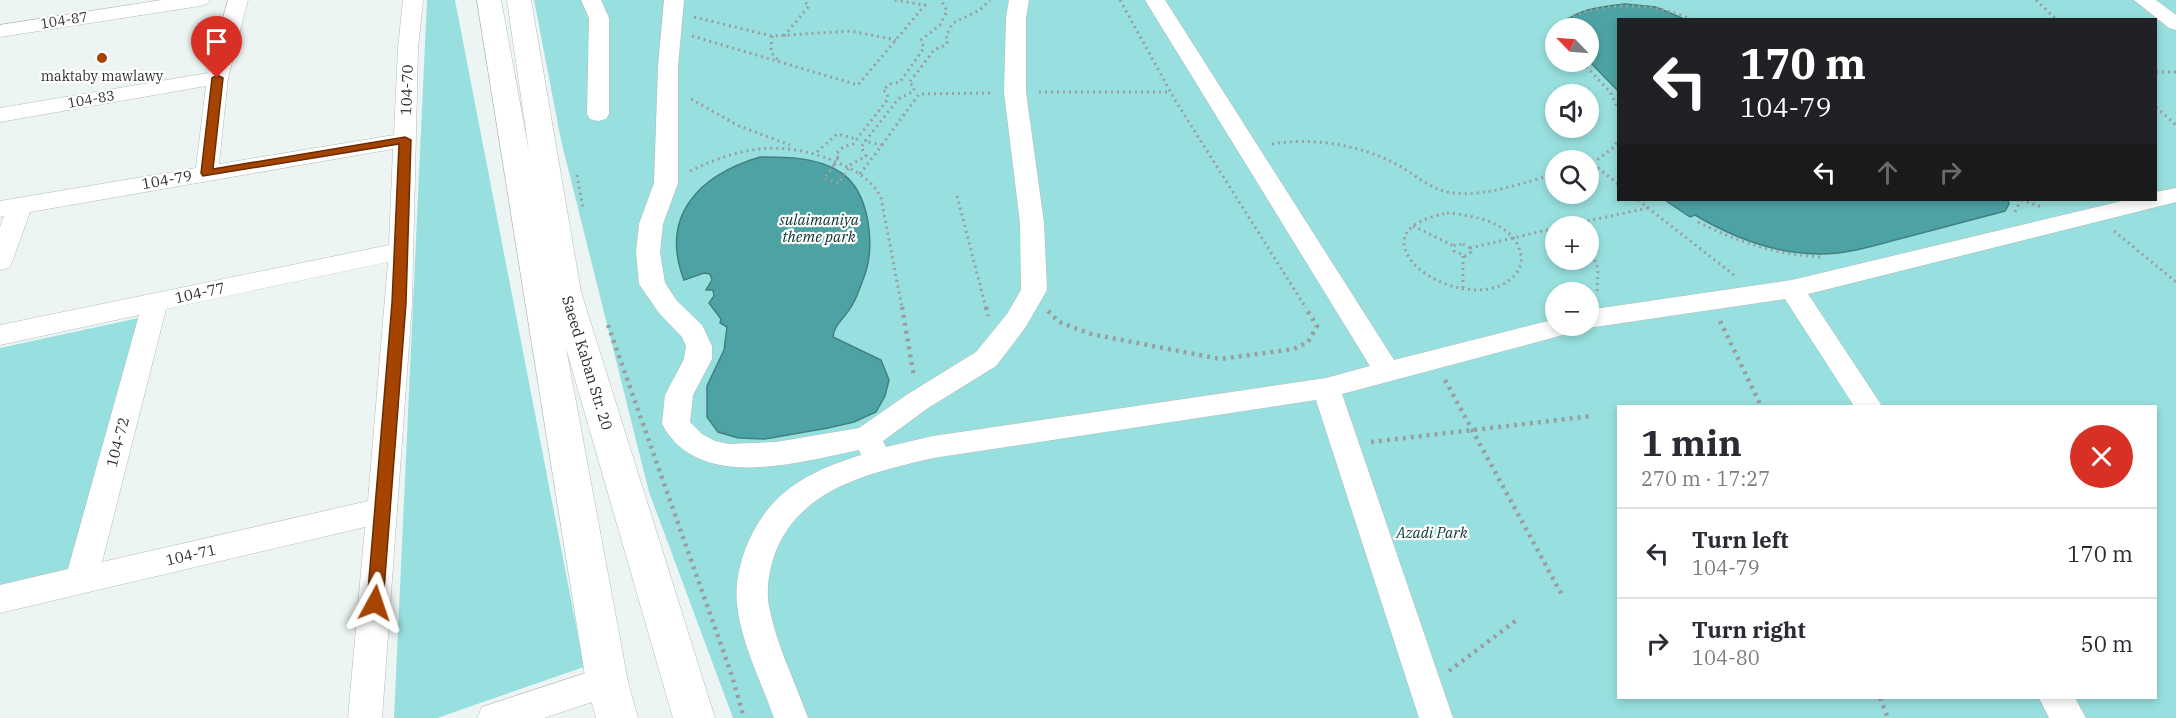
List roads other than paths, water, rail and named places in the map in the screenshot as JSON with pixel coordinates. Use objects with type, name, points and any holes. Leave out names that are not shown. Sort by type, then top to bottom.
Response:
[{"type":"main road","name":"Saeed Kaban Str. 20","points":[[489,0],[607,682],[616,718]]},
{"type":"main road","name":"Saeed Kaban Str. 20","points":[[519,0],[566,292],[694,718]]},
{"type":"street","name":"104-87","points":[[0,31],[102,8],[200,0]]},
{"type":"street","points":[[207,173],[217,78],[238,0]]},
{"type":"street","name":"104-70","points":[[366,718],[401,251],[413,0]]},
{"type":"street","points":[[591,0],[599,18],[598,114]]},
{"type":"street","points":[[791,718],[753,604],[754,572],[760,545],[777,518],[801,495],[872,449],[918,401],[986,359],[1016,321],[1034,290],[1032,223],[1015,92],[1016,18],[1019,0]]},
{"type":"street","points":[[1155,0],[1387,371]]},
{"type":"street","points":[[2145,0],[2176,24]]},
{"type":"street","points":[[673,14],[668,66],[666,183],[651,224],[648,252],[652,284],[668,307],[693,332],[699,346],[698,359],[679,395],[676,424],[692,442],[710,450],[734,457],[933,447],[1326,388],[1432,358],[1545,330]]},
{"type":"street","name":"104-83","points":[[0,115],[217,78]]},
{"type":"street","name":"104-79","points":[[10,207],[405,140]]},
{"type":"street","points":[[2157,199],[2176,195]]},
{"type":"street","points":[[1599,318],[1791,289],[2150,201]]},
{"type":"street","points":[[0,262],[10,207]]},
{"type":"street","name":"104-77","points":[[0,335],[401,251]]},
{"type":"street","points":[[1791,289],[1867,405]]},
{"type":"street","name":"104-72","points":[[81,580],[155,303]]},
{"type":"street","points":[[1326,388],[1436,718]]},
{"type":"street","name":"104-71","points":[[0,599],[382,510]]},
{"type":"street","points":[[494,718],[607,682]]},
{"type":"street","points":[[2057,699],[2069,718]]},
{"type":"place","name":"maktaby mawlawy","points":[[102,58]]},
{"type":"park label","name":"sulaimaniya theme park","points":[[819,228]]},
{"type":"park label","name":"Azadi Park","points":[[1432,533]]}]
